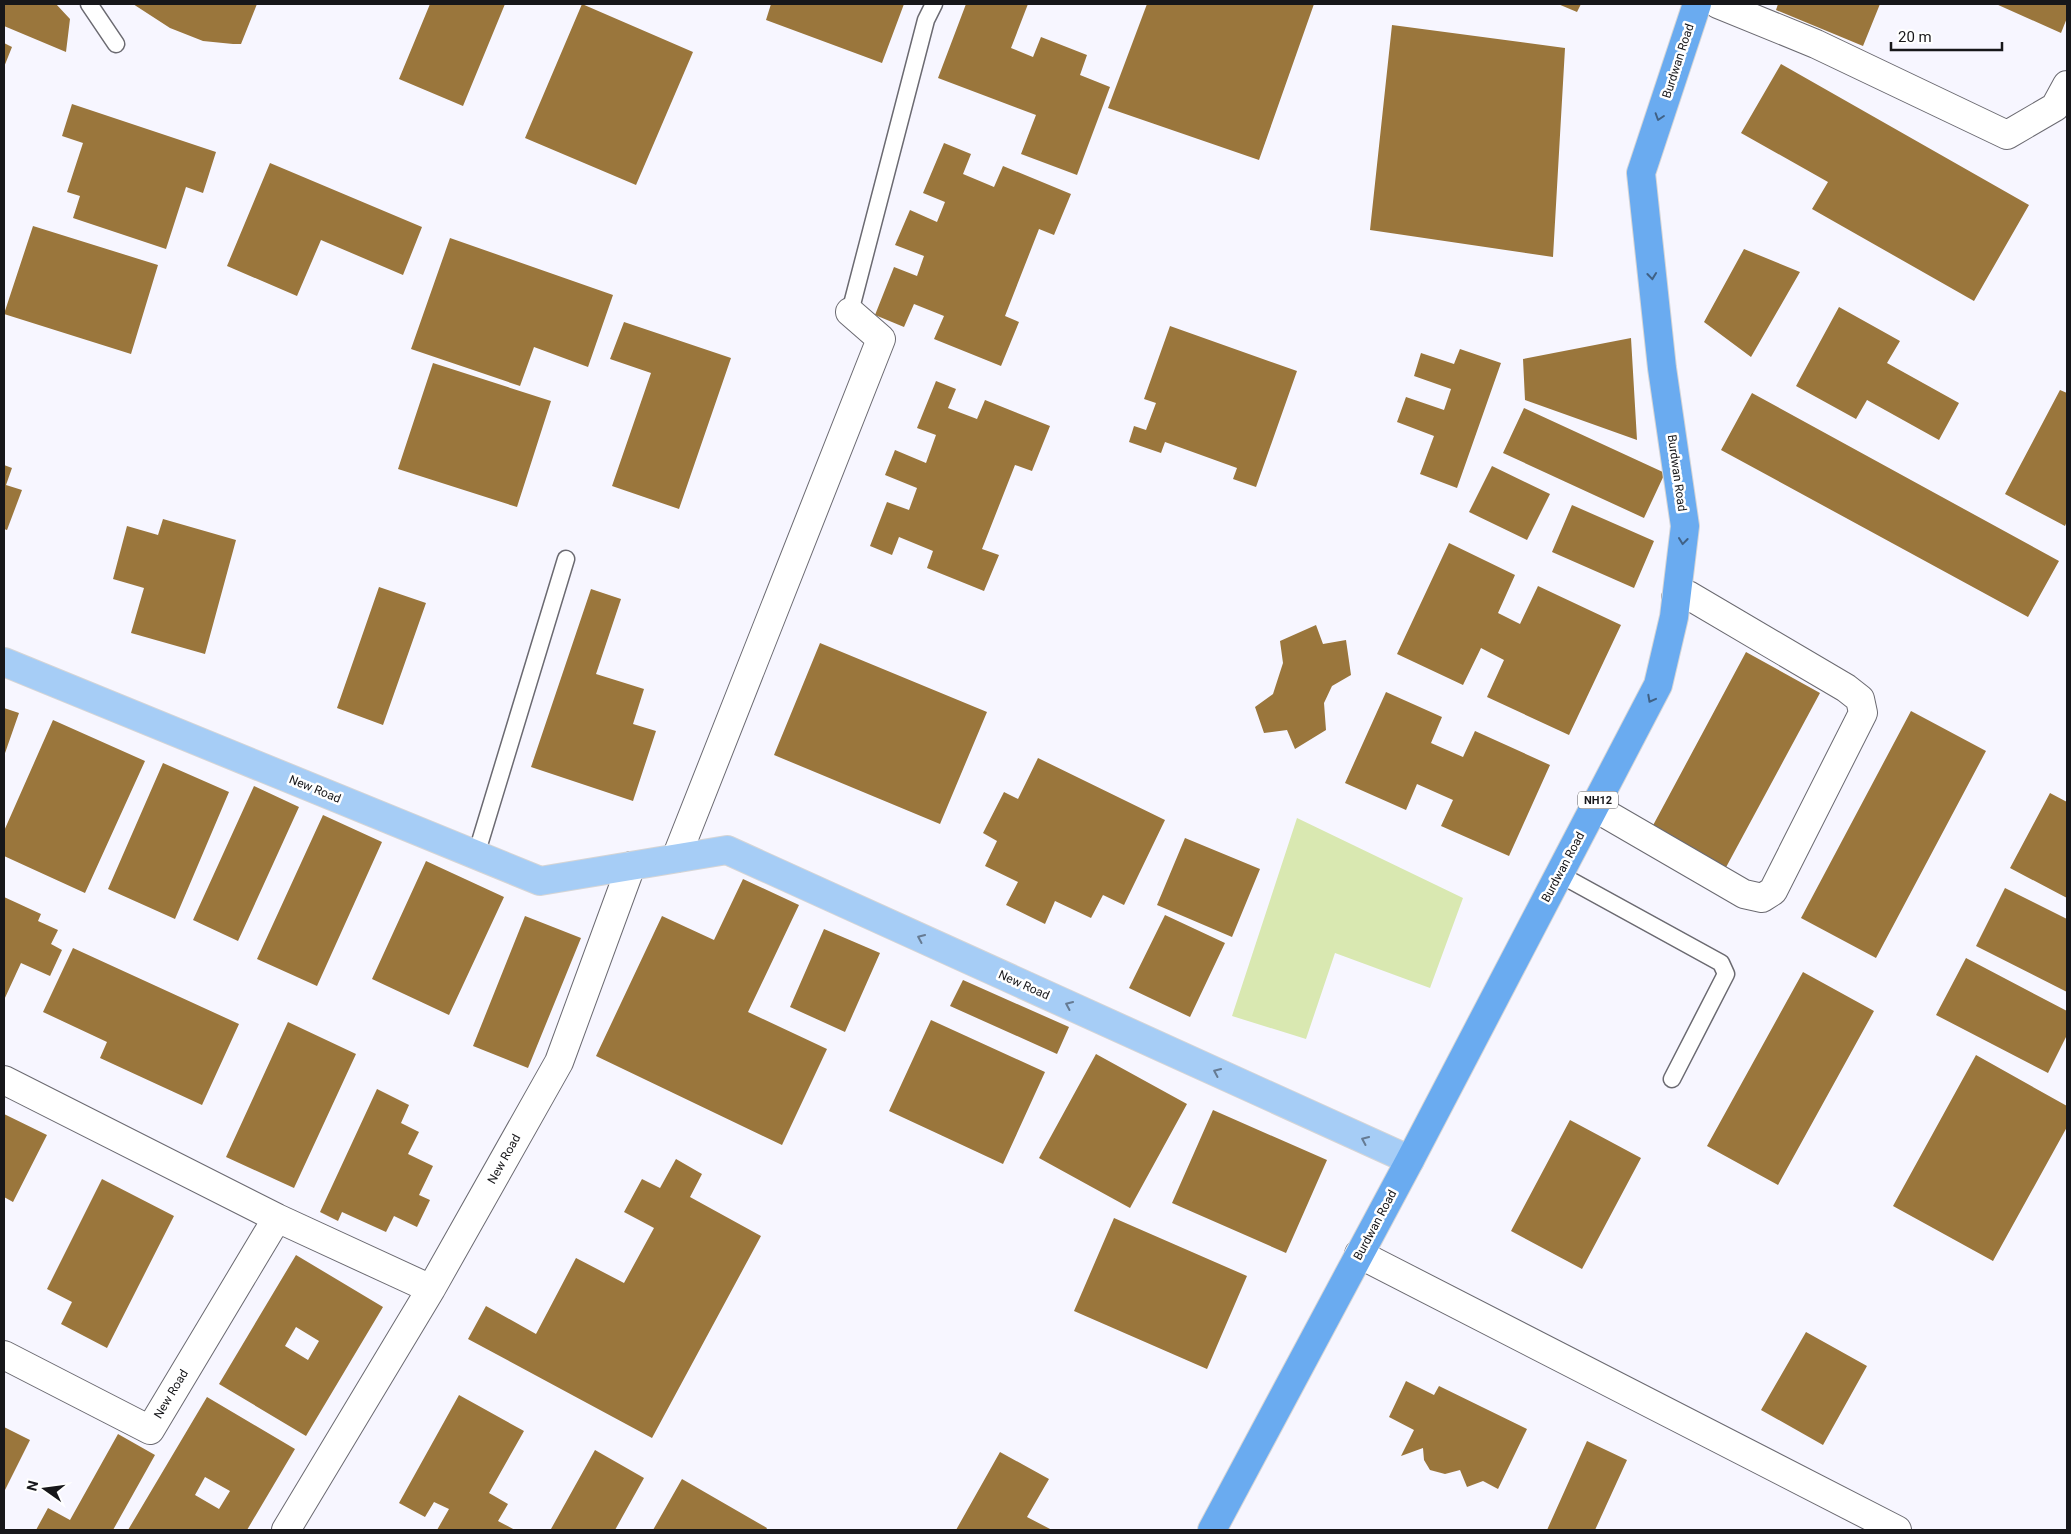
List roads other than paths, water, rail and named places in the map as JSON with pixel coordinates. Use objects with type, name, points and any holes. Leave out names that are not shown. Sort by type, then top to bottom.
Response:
[{"type":"highway","name":"Burdwan Road","points":[[1212,1530],[1410,1160],[1658,685],[1674,617],[1685,526],[1662,368],[1641,173],[1697,4]]},
{"type":"main road","name":"New Road","points":[[4,662],[540,881],[727,850],[1410,1160]]},
{"type":"street","points":[[1718,4],[1816,44],[2007,135],[2055,107],[2067,85]]},
{"type":"street","points":[[676,858],[881,338],[850,312]]},
{"type":"street","points":[[1594,807],[1744,894],[1762,898],[1773,891],[1863,713],[1860,699],[1846,688],[1688,595],[1676,598]]},
{"type":"street","name":"New Road","points":[[286,1530],[431,1289],[558,1062],[631,866]]},
{"type":"street","points":[[4,1080],[277,1218],[431,1289]]},
{"type":"street","name":"New Road","points":[[4,1355],[150,1430],[277,1218]]},
{"type":"street","points":[[1359,1254],[1897,1530]]},
{"type":"lane","points":[[89,4],[116,44]]},
{"type":"lane","points":[[850,312],[926,20],[934,4]]},
{"type":"lane","points":[[476,855],[566,558]]},
{"type":"lane","points":[[1559,874],[1722,963],[1726,974],[1672,1079]]}]
